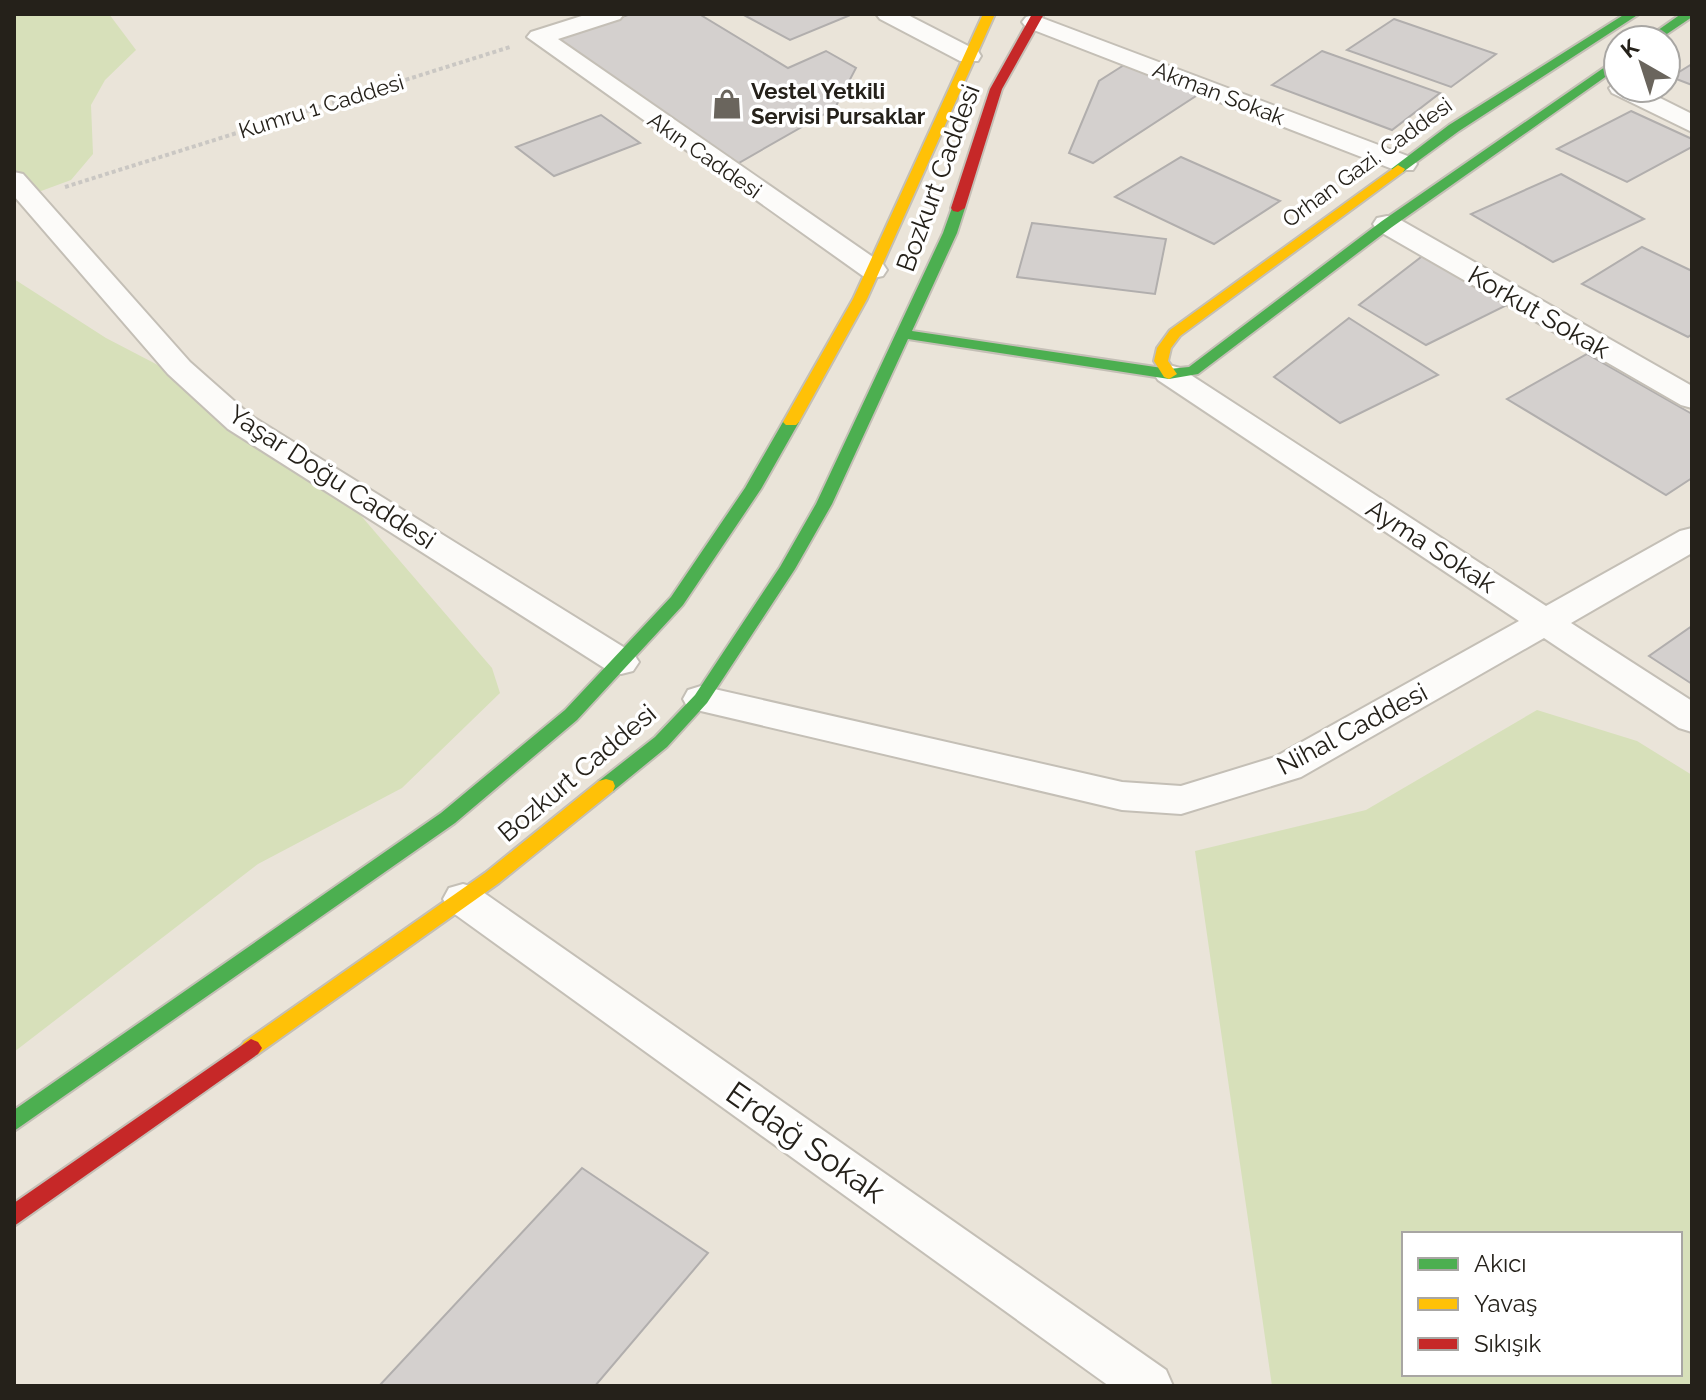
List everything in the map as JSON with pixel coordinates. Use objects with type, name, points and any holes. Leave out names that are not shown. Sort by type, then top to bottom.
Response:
[{"type":"street","points":[[539,37],[612,14]]},
{"type":"street","points":[[888,14],[969,56]]},
{"type":"street","name":"Bozkurt Caddesi","points":[[14,1122],[448,818],[571,715],[677,601],[753,489],[860,299],[989,14]]},
{"type":"street","name":"Orhan Gazi. Caddesi","points":[[1169,374],[1161,361],[1164,348],[1175,333],[1404,164],[1633,14]]},
{"type":"street","name":"Bozkurt Caddesi","points":[[14,1216],[463,899],[661,742],[701,699],[787,569],[824,504],[950,233],[996,89],[1036,18]]},
{"type":"street","name":"Akman Sokak","points":[[1036,18],[1404,164]]},
{"type":"street","name":"Akın Caddesi","points":[[539,37],[873,270]]},
{"type":"street","points":[[1564,58],[1602,73]]},
{"type":"street","points":[[905,334],[1169,374],[1193,371],[1387,224],[1602,86]]},
{"type":"street","points":[[1658,104],[1692,124]]},
{"type":"street","name":"Yaşar Doğu Caddesi","points":[[22,189],[179,368],[239,422],[621,662]]},
{"type":"street","name":"Korkut Sokak","points":[[1387,224],[1692,399]]},
{"type":"street","name":"Ayma Sokak","points":[[1169,374],[1692,719]]},
{"type":"street","name":"Nihal Caddesi","points":[[701,699],[1122,796],[1181,800],[1288,767],[1692,539]]},
{"type":"street","name":"Erdağ Sokak","points":[[463,899],[1149,1386]]},
{"type":"path","name":"Kumru 1 Caddesi","points":[[22,189],[539,37]]},
{"type":"green space","points":[[14,14],[109,14],[136,50],[105,80],[91,105],[93,154],[71,180],[14,201]]},
{"type":"green space","points":[[14,279],[106,338],[250,413],[357,511],[492,668],[500,693],[402,788],[258,864],[14,1052]]},
{"type":"green space","points":[[1537,710],[1637,741],[1692,775],[1692,1386],[1272,1386],[1195,851],[1366,810]]},
{"type":"building","points":[[631,14],[699,14],[788,68],[826,51],[856,68],[835,108],[737,164],[551,39]]},
{"type":"building","points":[[742,14],[845,14],[848,16],[790,40]]},
{"type":"building","points":[[1394,19],[1496,54],[1451,87],[1347,50]]},
{"type":"building","points":[[1322,51],[1440,93],[1392,130],[1272,85]]},
{"type":"building","points":[[1692,64],[1692,85],[1682,81],[1682,70]]},
{"type":"building","points":[[1124,65],[1199,94],[1093,163],[1069,153],[1099,81]]},
{"type":"building","points":[[1631,111],[1692,139],[1692,147],[1627,182],[1557,149]]},
{"type":"building","points":[[601,115],[640,143],[554,176],[516,147]]},
{"type":"building","points":[[1181,157],[1280,201],[1214,244],[1115,197]]},
{"type":"building","points":[[1561,174],[1644,219],[1553,262],[1471,214]]},
{"type":"building","points":[[1032,223],[1166,239],[1155,294],[1017,277]]},
{"type":"building","points":[[1642,247],[1692,271],[1692,334],[1688,337],[1582,284]]},
{"type":"building","points":[[1425,254],[1511,303],[1426,345],[1359,305]]},
{"type":"building","points":[[1349,318],[1438,375],[1340,423],[1274,377]]},
{"type":"building","points":[[1587,354],[1692,414],[1692,478],[1666,495],[1507,399]]},
{"type":"building","points":[[1692,626],[1692,684],[1649,656]]},
{"type":"building","points":[[582,1168],[708,1253],[595,1386],[379,1386]]},
{"type":"traffic: fast","points":[[1398,169],[1454,128],[1633,14]]},
{"type":"traffic: fast","points":[[1674,24],[1689,14]]},
{"type":"traffic: fast","points":[[905,334],[1169,374],[1193,371],[1387,224],[1602,73]]},
{"type":"traffic: fast","points":[[606,786],[661,742],[701,699],[787,569],[824,504],[950,233],[958,208]]},
{"type":"traffic: fast","points":[[14,1122],[448,818],[571,715],[677,601],[753,489],[791,422]]},
{"type":"traffic: slow","points":[[791,422],[860,299],[989,14]]},
{"type":"traffic: slow","points":[[1169,374],[1161,361],[1164,348],[1175,333],[1398,169]]},
{"type":"traffic: slow","points":[[251,1048],[492,878],[606,786]]},
{"type":"traffic: jam","points":[[958,208],[996,89],[1038,14]]},
{"type":"traffic: jam","points":[[14,1216],[251,1048]]},
{"type":"place","name":"Vestel Yetkili Servisi Pursaklar","points":[[727,104]]}]
